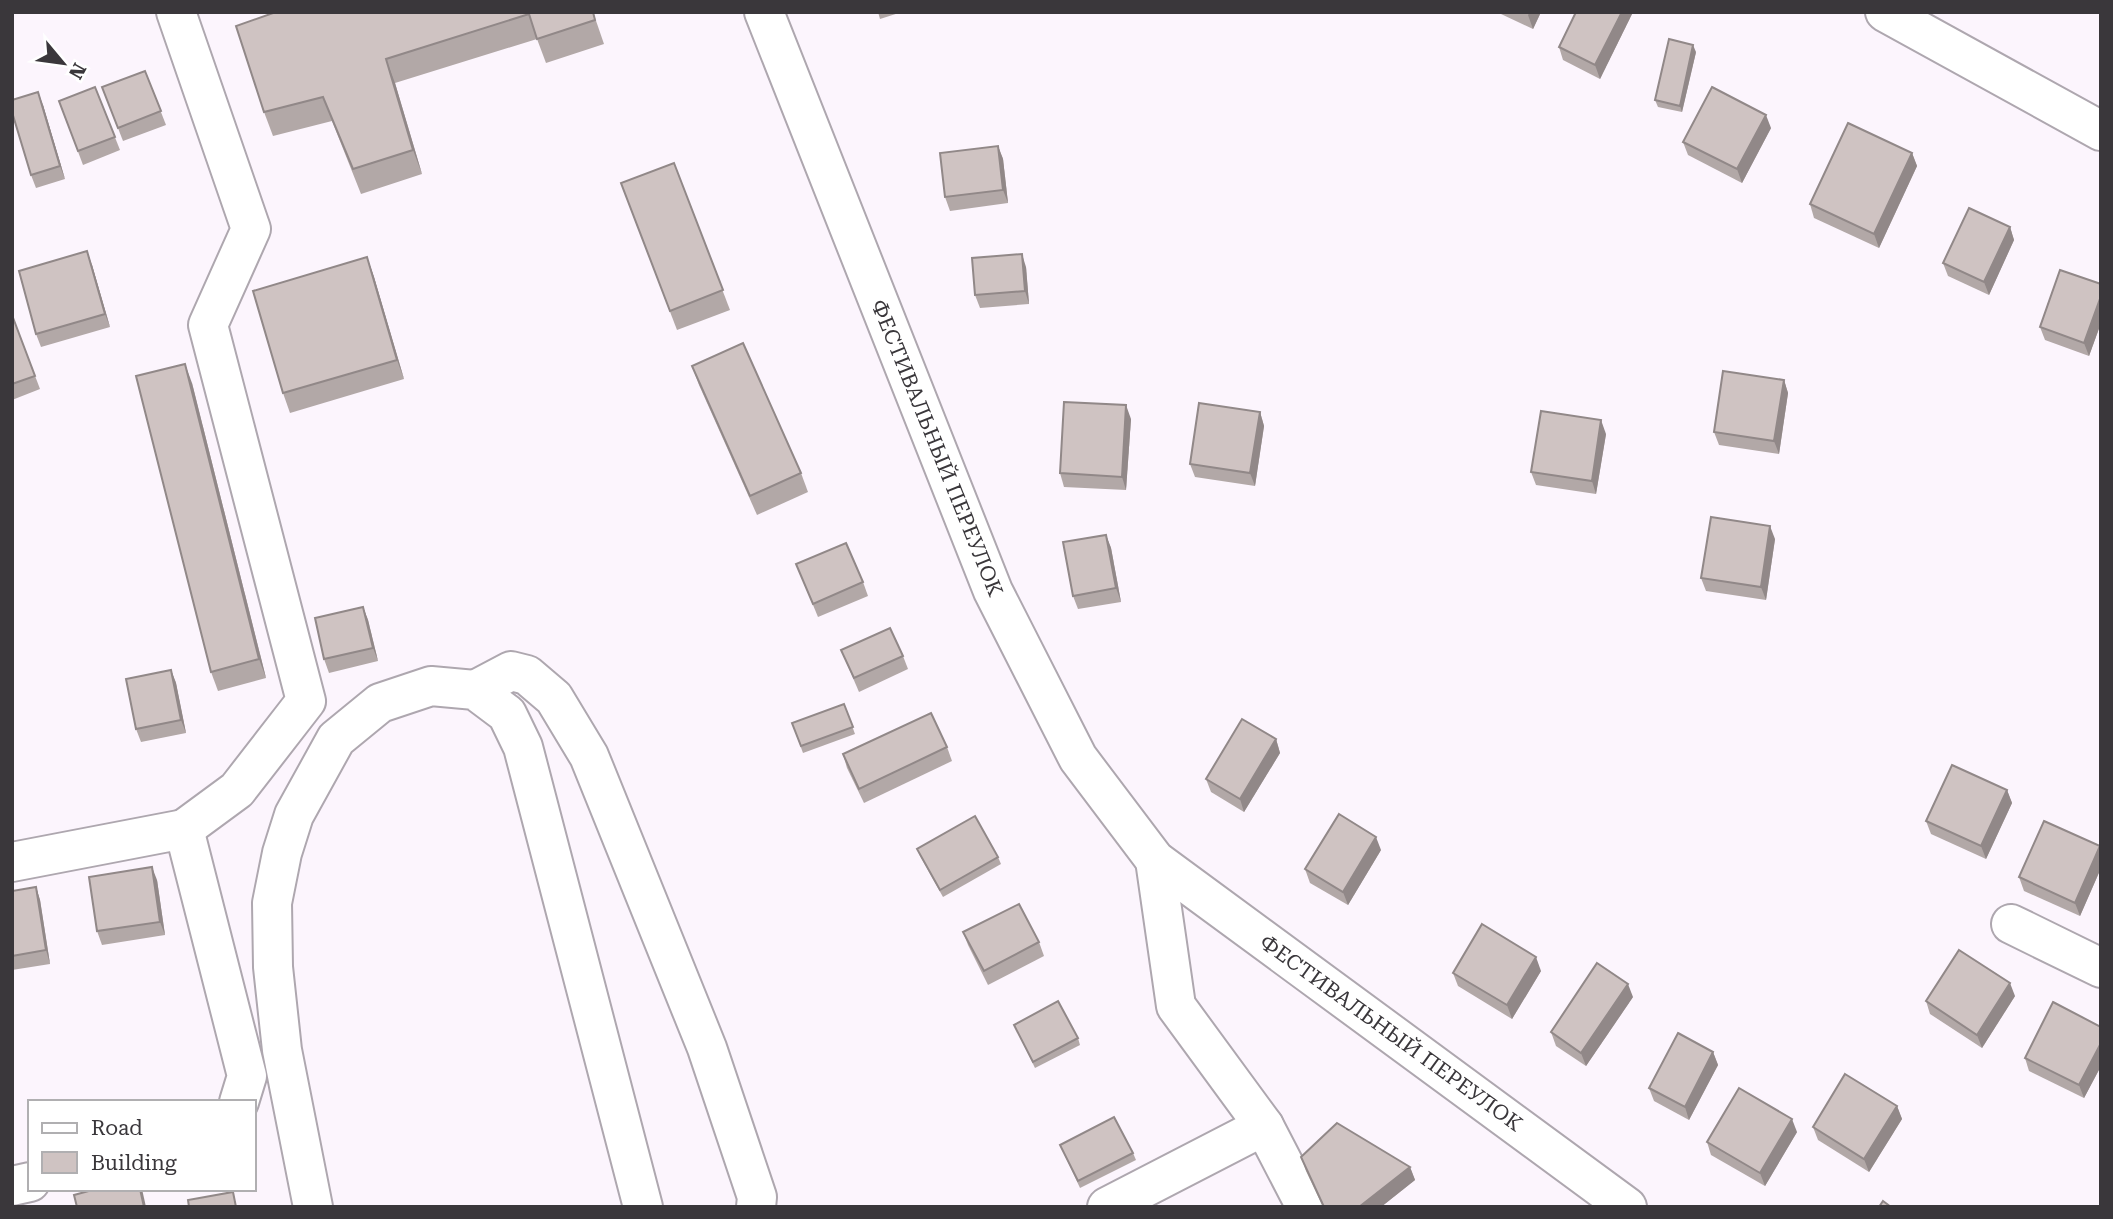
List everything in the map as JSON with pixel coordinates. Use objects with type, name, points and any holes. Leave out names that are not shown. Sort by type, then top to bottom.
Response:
[{"type":"street","points":[[176,12],[251,229],[208,326],[306,701],[336,739]]},
{"type":"street","name":"ФЕСТИВАЛЬНЫЙ ПЕРЕУЛОК","points":[[764,12],[993,591],[1079,758],[1155,860],[1627,1207]]},
{"type":"street","points":[[1885,12],[2101,131]]},
{"type":"street","points":[[475,690],[511,671],[527,675],[554,698],[589,757],[707,1048],[757,1197],[756,1207]]},
{"type":"street","points":[[313,1207],[282,1050],[273,967],[272,903],[282,853],[294,815],[336,739],[380,704],[431,686],[475,690],[507,714],[523,747],[643,1207]]},
{"type":"street","points":[[12,862],[184,829],[237,790],[306,701]]},
{"type":"street","points":[[184,829],[247,1076],[240,1100]]},
{"type":"street","name":"ФЕСТИВАЛЬНЫЙ ПЕРЕУЛОК","points":[[1155,860],[1176,1006],[1264,1125],[1306,1207]]},
{"type":"street","points":[[2011,924],[2101,968]]},
{"type":"street","points":[[1107,1207],[1264,1125]]},
{"type":"building","points":[[276,12],[593,12],[595,20],[537,39],[529,14],[386,59],[413,150],[353,169],[323,97],[264,112],[236,26]]},
{"type":"building","points":[[1576,12],[1622,12],[1595,65],[1559,47]]},
{"type":"building","points":[[1669,39],[1693,45],[1680,106],[1655,100]]},
{"type":"building","points":[[145,71],[161,111],[118,128],[102,87]]},
{"type":"building","points":[[95,87],[115,137],[78,151],[59,101]]},
{"type":"building","points":[[1712,87],[1766,115],[1737,169],[1683,142]]},
{"type":"building","points":[[38,92],[60,166],[31,175],[12,112],[12,100]]},
{"type":"building","points":[[1848,123],[1912,153],[1874,234],[1810,204]]},
{"type":"building","points":[[998,146],[1003,190],[945,197],[940,153]]},
{"type":"building","points":[[674,163],[723,290],[670,311],[621,183]]},
{"type":"building","points":[[1969,208],[2010,227],[1984,282],[1943,263]]},
{"type":"building","points":[[87,251],[105,314],[36,334],[19,271]]},
{"type":"building","points":[[1022,254],[1025,291],[975,295],[972,258]]},
{"type":"building","points":[[367,257],[397,360],[283,393],[253,291]]},
{"type":"building","points":[[2060,270],[2101,284],[2101,296],[2084,343],[2040,327]]},
{"type":"building","points":[[12,315],[35,376],[12,384]]},
{"type":"building","points":[[743,343],[801,473],[750,496],[692,366]]},
{"type":"building","points":[[185,364],[259,659],[211,672],[136,376]]},
{"type":"building","points":[[1723,371],[1784,380],[1774,441],[1714,432]]},
{"type":"building","points":[[1064,402],[1126,405],[1122,477],[1060,473]]},
{"type":"building","points":[[1199,403],[1260,412],[1250,473],[1190,464]]},
{"type":"building","points":[[1541,411],[1601,420],[1592,481],[1531,472]]},
{"type":"building","points":[[1711,517],[1770,526],[1761,587],[1701,578]]},
{"type":"building","points":[[1106,535],[1116,588],[1073,596],[1063,542]]},
{"type":"building","points":[[846,543],[863,582],[813,604],[796,564]]},
{"type":"building","points":[[363,607],[373,648],[324,659],[315,618]]},
{"type":"building","points":[[890,628],[903,656],[854,678],[841,650]]},
{"type":"building","points":[[171,670],[181,720],[136,729],[126,679]]},
{"type":"building","points":[[844,704],[853,727],[801,746],[792,723]]},
{"type":"building","points":[[931,713],[947,747],[859,789],[843,754]]},
{"type":"building","points":[[1242,719],[1276,739],[1240,799],[1206,779]]},
{"type":"building","points":[[1952,765],[2007,790],[1981,846],[1926,821]]},
{"type":"building","points":[[1339,814],[1376,837],[1343,892],[1305,869]]},
{"type":"building","points":[[975,816],[998,857],[940,890],[917,849]]},
{"type":"building","points":[[2044,821],[2100,846],[2075,903],[2019,877]]},
{"type":"building","points":[[152,867],[160,922],[97,931],[89,877]]},
{"type":"building","points":[[36,887],[46,950],[12,956],[12,891]]},
{"type":"building","points":[[1019,904],[1039,942],[984,971],[963,932]]},
{"type":"building","points":[[1482,924],[1536,957],[1507,1005],[1453,973]]},
{"type":"building","points":[[1959,950],[2010,983],[1977,1035],[1926,1001]]},
{"type":"building","points":[[1597,963],[1628,984],[1581,1053],[1551,1032]]},
{"type":"building","points":[[1058,1001],[1078,1038],[1033,1062],[1014,1025]]},
{"type":"building","points":[[2053,1002],[2101,1027],[2101,1043],[2079,1085],[2025,1058]]},
{"type":"building","points":[[1678,1033],[1713,1052],[1685,1107],[1649,1088]]},
{"type":"building","points":[[1845,1074],[1897,1106],[1864,1159],[1813,1127]]},
{"type":"building","points":[[1739,1088],[1792,1119],[1760,1173],[1707,1142]]},
{"type":"building","points":[[1114,1117],[1133,1153],[1078,1181],[1060,1145]]},
{"type":"building","points":[[1337,1123],[1410,1167],[1359,1207],[1324,1207],[1301,1157]]},
{"type":"building","points":[[89,1191],[140,1191],[144,1207],[77,1207],[74,1195]]},
{"type":"building","points":[[233,1192],[236,1207],[189,1207],[188,1200]]},
{"type":"building","points":[[1883,1201],[1891,1207],[1879,1207]]}]
